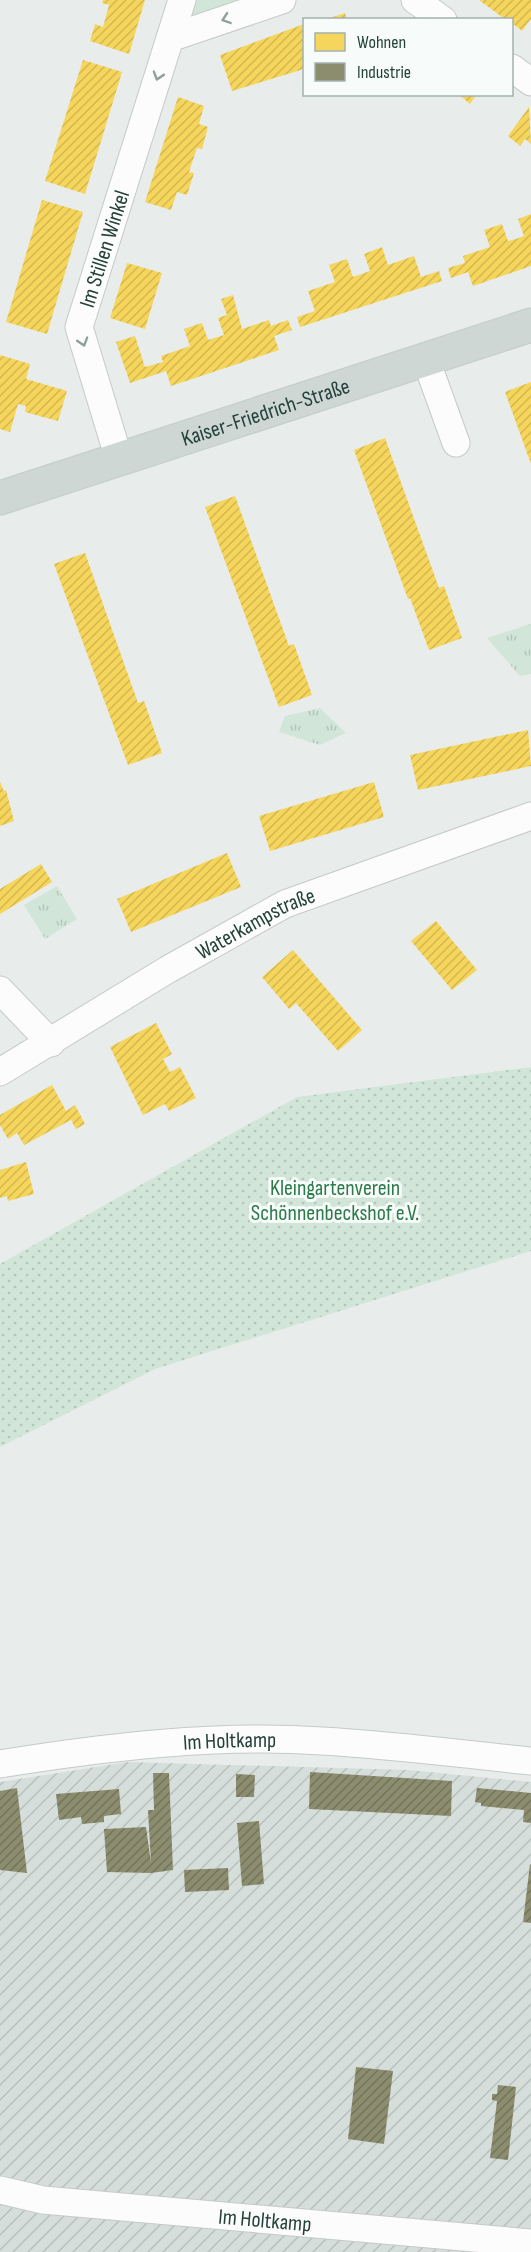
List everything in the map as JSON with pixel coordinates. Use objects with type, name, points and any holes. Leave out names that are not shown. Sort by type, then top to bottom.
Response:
[{"type":"main road","name":"Kaiser-Friedrich-Straße","points":[[0,498],[531,325]]},
{"type":"street","name":"Im Stillen Winkel","points":[[119,459],[79,327],[182,0]]},
{"type":"street","points":[[170,38],[282,0]]},
{"type":"street","points":[[415,0],[440,18]]},
{"type":"street","points":[[513,69],[531,81]]},
{"type":"street","points":[[426,360],[456,443]]},
{"type":"street","name":"Waterkampstraße","points":[[0,1072],[51,1043],[167,970],[285,904],[531,816]]},
{"type":"street","points":[[0,990],[51,1043]]},
{"type":"street","name":"Im Holtkamp","points":[[0,1764],[63,1754],[214,1741],[321,1741],[531,1761]]},
{"type":"street","name":"Im Holtkamp","points":[[0,2190],[43,2200],[531,2243]]},
{"type":"shaded area","points":[[128,1762],[409,1770],[531,1782],[531,2252],[0,2252],[0,1782]]},
{"type":"green space","points":[[195,0],[245,0],[190,16]]},
{"type":"green space","points":[[531,624],[531,674],[520,676],[487,638]]},
{"type":"green space","points":[[320,708],[346,733],[320,745],[279,732],[285,716]]},
{"type":"green space","points":[[57,886],[77,919],[45,939],[24,905]]},
{"type":"green space","name":"Kleingartenverein Schönnenbeckshof e.V.","points":[[531,1067],[531,1251],[155,1369],[0,1447],[0,1264],[297,1097]]},
{"type":"building: Wohnen","points":[[103,0],[145,0],[129,54],[90,41],[95,24],[103,27],[109,5],[102,3]]},
{"type":"building: Wohnen","points":[[479,0],[531,0],[531,19],[522,31],[513,24],[513,18],[503,18]]},
{"type":"building: Wohnen","points":[[345,13],[346,18],[330,18]]},
{"type":"building: Wohnen","points":[[303,24],[303,69],[232,91],[220,55]]},
{"type":"building: Wohnen","points":[[83,60],[122,72],[85,194],[45,181]]},
{"type":"building: Wohnen","points":[[460,96],[476,96],[470,104]]},
{"type":"building: Wohnen","points":[[178,97],[204,106],[199,124],[208,127],[202,149],[197,148],[189,172],[194,173],[187,195],[177,192],[171,210],[145,202]]},
{"type":"building: Wohnen","points":[[529,107],[531,144],[525,139],[520,146],[508,136]]},
{"type":"building: Wohnen","points":[[42,200],[83,212],[47,334],[6,322]]},
{"type":"building: Wohnen","points":[[531,214],[531,266],[473,286],[468,272],[451,278],[448,268],[465,263],[463,256],[490,247],[484,230],[502,224],[508,241],[516,239],[524,236],[518,219]]},
{"type":"building: Wohnen","points":[[382,247],[388,265],[414,256],[421,277],[439,271],[442,281],[300,327],[297,317],[315,311],[308,291],[335,282],[329,265],[347,259],[353,277],[370,271],[364,254]]},
{"type":"building: Wohnen","points":[[127,263],[162,273],[145,329],[110,318]]},
{"type":"building: Wohnen","points":[[233,295],[242,329],[269,320],[271,326],[288,320],[292,330],[274,336],[279,350],[171,386],[166,371],[130,383],[116,342],[135,336],[145,367],[163,362],[161,356],[190,346],[184,329],[202,323],[208,340],[224,335],[218,318],[227,315],[221,299]]},
{"type":"building: Wohnen","points":[[0,355],[30,364],[26,379],[67,391],[58,421],[25,412],[26,406],[18,404],[10,432],[0,429]]},
{"type":"building: Wohnen","points":[[531,382],[531,464],[505,392]]},
{"type":"building: Wohnen","points":[[385,438],[439,588],[444,586],[462,638],[429,650],[354,450]]},
{"type":"building: Wohnen","points":[[235,496],[289,646],[294,644],[312,695],[279,707],[205,507]]},
{"type":"building: Wohnen","points":[[85,553],[138,703],[144,701],[162,753],[128,765],[54,564]]},
{"type":"building: Wohnen","points":[[528,730],[531,766],[418,790],[410,755]]},
{"type":"building: Wohnen","points":[[0,782],[4,791],[6,790],[14,821],[0,826]]},
{"type":"building: Wohnen","points":[[374,782],[384,817],[270,851],[259,816]]},
{"type":"building: Wohnen","points":[[227,853],[241,887],[131,932],[117,899]]},
{"type":"building: Wohnen","points":[[41,864],[52,882],[0,914],[0,889]]},
{"type":"building: Wohnen","points":[[436,921],[477,970],[452,990],[411,941]]},
{"type":"building: Wohnen","points":[[293,950],[362,1030],[338,1051],[296,1003],[289,1009],[262,977]]},
{"type":"building: Wohnen","points":[[156,1023],[172,1054],[163,1059],[170,1072],[180,1067],[196,1098],[169,1111],[165,1104],[143,1115],[110,1047]]},
{"type":"building: Wohnen","points":[[52,1085],[66,1111],[75,1105],[85,1124],[76,1129],[71,1120],[24,1145],[17,1133],[8,1139],[0,1125],[0,1115]]},
{"type":"building: Wohnen","points":[[26,1162],[34,1194],[8,1201],[7,1196],[0,1198],[0,1170]]},
{"type":"building: Industrie","points":[[310,1772],[452,1781],[451,1816],[309,1809]]},
{"type":"building: Industrie","points":[[153,1773],[169,1773],[173,1870],[151,1873],[107,1872],[104,1829],[146,1827],[151,1863],[148,1810],[154,1810]]},
{"type":"building: Industrie","points":[[236,1774],[255,1775],[254,1797],[236,1797]]},
{"type":"building: Industrie","points":[[17,1788],[27,1873],[0,1870],[0,1791]]},
{"type":"building: Industrie","points":[[477,1788],[531,1793],[531,1823],[523,1822],[524,1810],[481,1806],[481,1803],[475,1802]]},
{"type":"building: Industrie","points":[[119,1789],[121,1814],[104,1816],[104,1822],[82,1824],[81,1817],[59,1820],[56,1794]]},
{"type":"building: Industrie","points":[[259,1821],[264,1884],[242,1886],[237,1823]]},
{"type":"building: Industrie","points":[[531,1865],[531,1923],[523,1922]]},
{"type":"building: Industrie","points":[[228,1868],[229,1890],[185,1892],[184,1870]]},
{"type":"building: Industrie","points":[[356,2067],[393,2071],[384,2144],[348,2139]]},
{"type":"building: Industrie","points":[[498,2085],[516,2087],[508,2160],[490,2158],[497,2101],[492,2100],[492,2094],[497,2094]]}]
